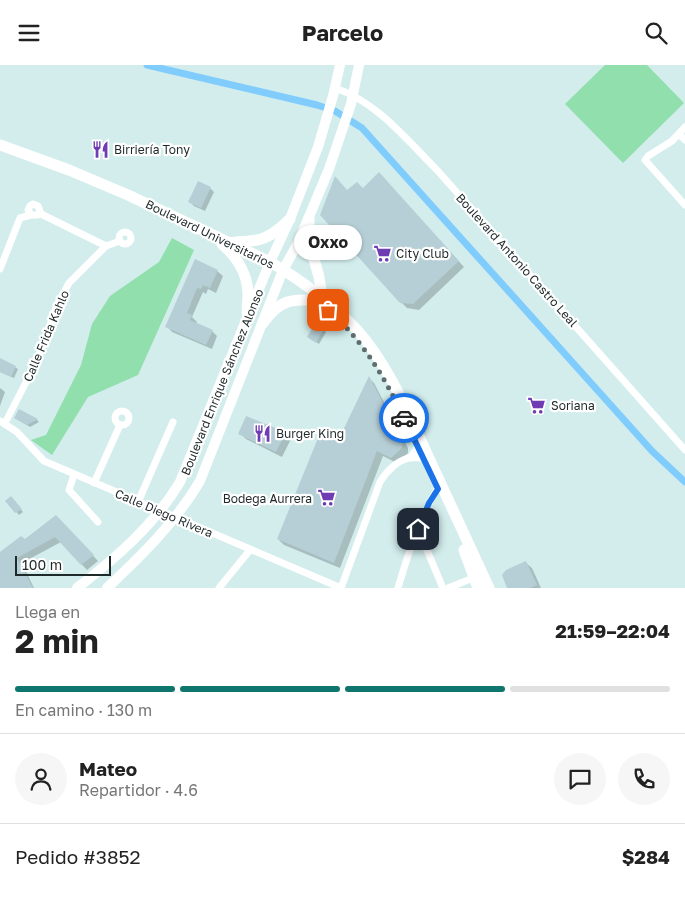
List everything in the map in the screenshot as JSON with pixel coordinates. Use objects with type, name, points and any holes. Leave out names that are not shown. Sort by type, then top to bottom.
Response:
[{"type":"main road","name":"Boulevard Enrique Sánchez Alonso","points":[[77,588],[116,557],[159,511],[180,482],[290,219],[328,115],[340,65]]},
{"type":"main road","name":"Boulevard Enrique Sánchez Alonso","points":[[106,588],[175,518],[189,501],[200,481],[282,273],[298,243],[329,169],[359,65]]},
{"type":"main road","name":"Boulevard Universitarios","points":[[1,147],[98,181],[224,242],[282,273],[345,318],[372,350],[397,392],[438,489],[489,588]]},
{"type":"main road","points":[[263,323],[271,311],[284,303],[302,299],[320,299],[319,277],[308,241],[309,218]]},
{"type":"main road","points":[[224,242],[259,240],[267,237],[290,219]]},
{"type":"main road","points":[[224,242],[238,261],[244,275],[248,294],[248,319]]},
{"type":"main road","name":"Boulevard Universitarios","points":[[426,458],[465,542],[476,583]]},
{"type":"street","name":"Boulevard Antonio Castro Leal","points":[[334,92],[351,98],[385,118],[437,170],[685,450]]},
{"type":"street","points":[[685,127],[672,141],[648,156],[645,160],[645,163],[685,205]]},
{"type":"street","points":[[679,134],[685,140]]},
{"type":"street","points":[[31,215],[28,210],[33,204],[38,206],[39,213]]},
{"type":"street","points":[[0,269],[20,218],[39,213],[106,246]]},
{"type":"street","name":"Calle Frida Kahlo","points":[[3,422],[38,359],[62,293],[75,275],[106,246],[120,241]]},
{"type":"street","name":"Calle Diego Rivera","points":[[3,422],[17,432],[44,461],[341,588]]},
{"type":"street","points":[[138,502],[173,422]]},
{"type":"street","points":[[94,483],[120,425]]},
{"type":"street","points":[[341,588],[380,482],[391,469],[410,458],[421,446]]},
{"type":"street","points":[[410,458],[426,458]]},
{"type":"street","points":[[74,475],[70,490],[98,522]]},
{"type":"street","points":[[398,588],[418,529],[429,503],[438,489]]},
{"type":"street","points":[[418,529],[443,588]]},
{"type":"street","points":[[219,588],[250,550]]},
{"type":"street","points":[[448,588],[476,583]]},
{"type":"green space","points":[[605,65],[647,65],[684,103],[623,163],[565,104]]},
{"type":"green space","points":[[172,238],[194,250],[138,375],[88,397],[52,455],[31,440],[46,435],[81,365],[92,324],[110,296],[159,262]]},
{"type":"building","points":[[379,172],[459,261],[413,304],[400,303],[320,215],[335,176],[347,190],[357,182],[363,188]]},
{"type":"building","points":[[198,181],[211,187],[201,208],[188,202]]},
{"type":"building","points":[[195,259],[218,270],[210,288],[203,285],[201,289],[197,288],[187,313],[192,315],[190,320],[213,330],[206,345],[165,327]]},
{"type":"building","points":[[317,324],[324,328],[316,343],[307,337],[314,325]]},
{"type":"building","points":[[0,358],[16,366],[11,377],[0,372]]},
{"type":"building","name":"Bodega Aurrera","points":[[369,376],[403,441],[402,448],[391,458],[377,451],[334,563],[277,539],[320,433],[338,441]]},
{"type":"building","points":[[19,409],[38,419],[27,425],[14,418]]},
{"type":"building","name":"Burger King","points":[[246,416],[286,432],[276,452],[238,434]]},
{"type":"building","points":[[11,496],[22,509],[15,513],[5,501]]},
{"type":"building","points":[[56,515],[94,555],[81,565],[55,537],[17,558],[33,588],[0,588],[0,552],[21,536],[25,539]]},
{"type":"building","points":[[526,561],[537,585],[530,588],[507,588],[502,575],[506,570]]},
{"type":"waterway","points":[[147,65],[317,105],[335,111],[362,128],[652,451],[685,482]]},
{"type":"way so far","points":[[328,310],[346,327],[378,368],[404,418]]},
{"type":"place","name":"Birriería Tony","points":[[100,149]]},
{"type":"place","name":"City Club","points":[[382,253]]},
{"type":"place","name":"Oxxo","points":[[328,310]]},
{"type":"place","name":"Soriana","points":[[537,405]]},
{"type":"place","name":"Burger King","points":[[262,433]]},
{"type":"place","name":"Bodega Aurrera","points":[[326,498]]},
{"type":"route","points":[[404,418],[438,489],[429,503],[418,529]]}]
